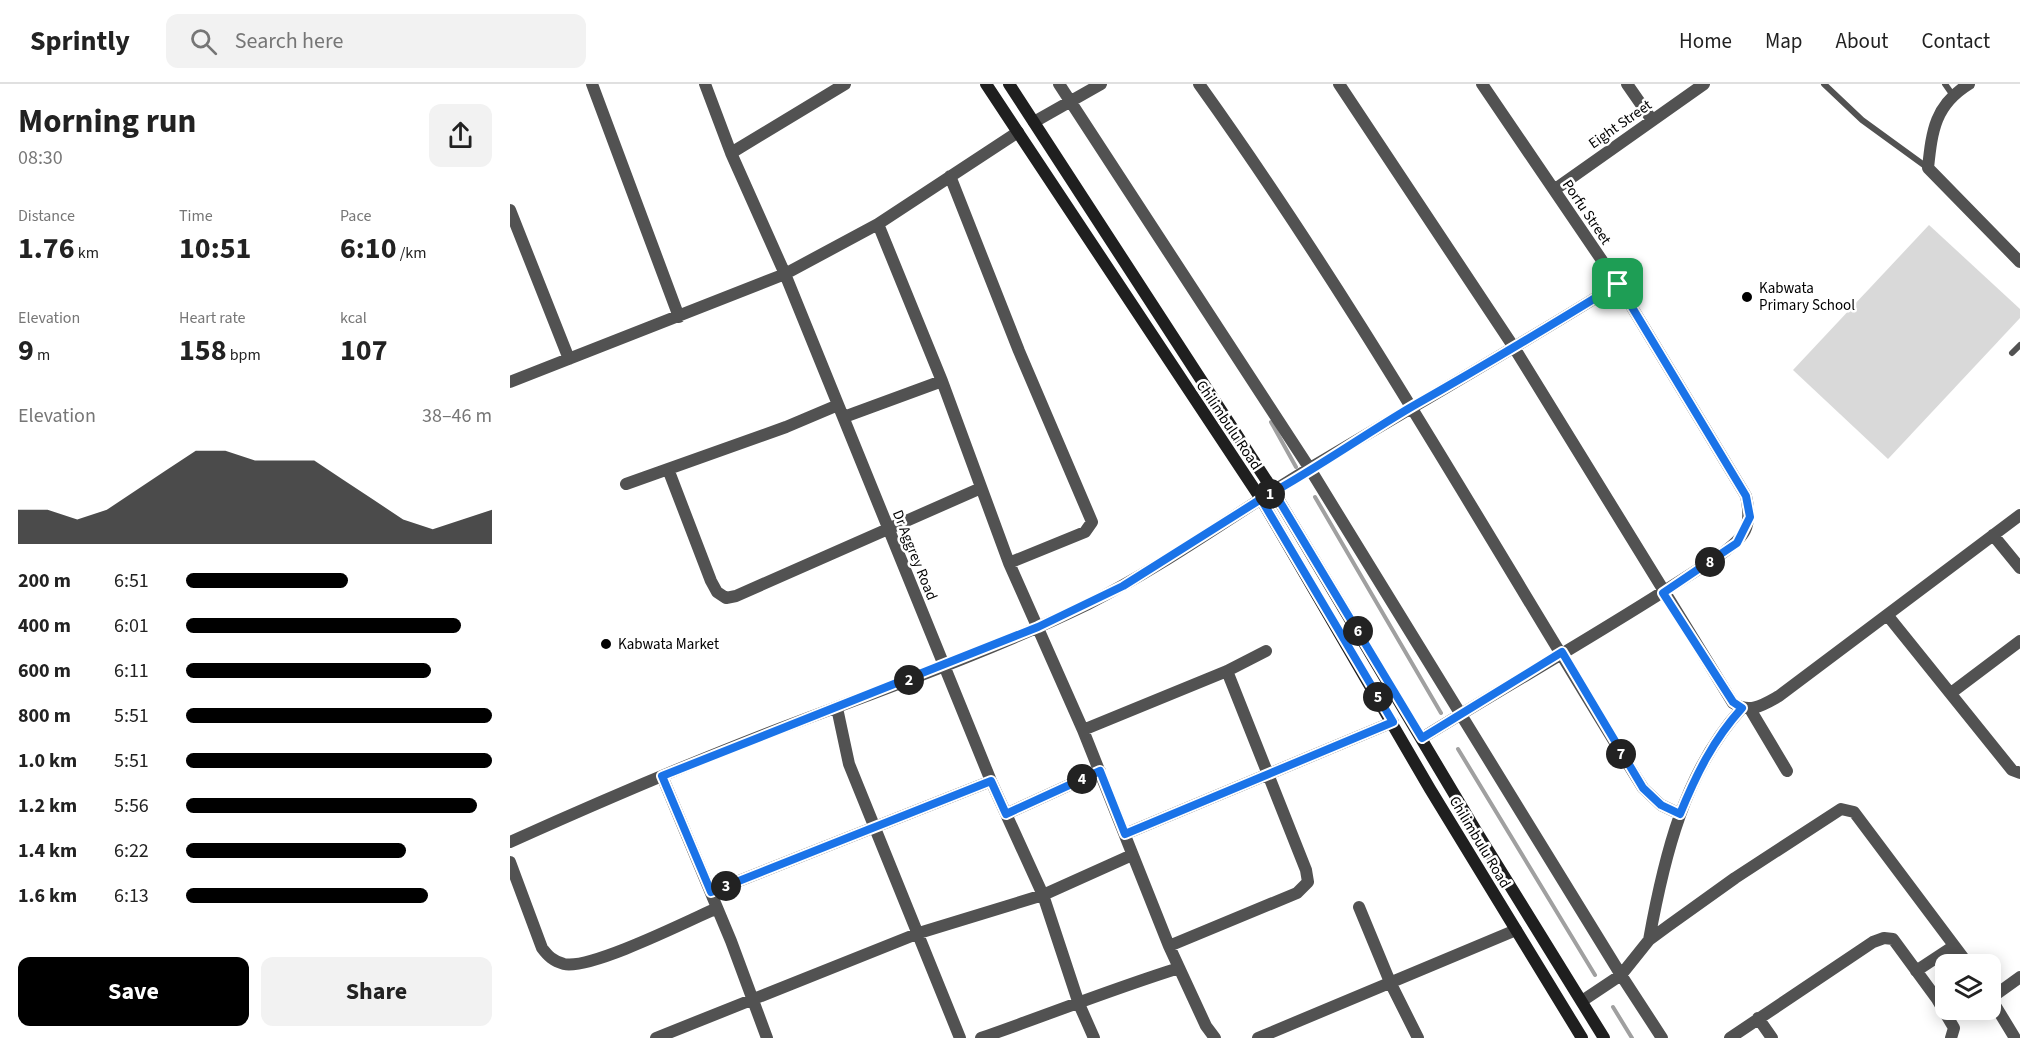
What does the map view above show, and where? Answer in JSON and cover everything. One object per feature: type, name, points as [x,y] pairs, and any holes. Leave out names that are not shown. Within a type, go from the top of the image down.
[{"type":"main road","name":"Chilimbulu Road","points":[[986,84],[1261,499],[1582,1038]]},
{"type":"main road","name":"Chilimbulu Road","points":[[1009,84],[1274,492],[1604,1038]]},
{"type":"street","points":[[592,84],[679,317]]},
{"type":"street","name":"Dr Aggrey Road","points":[[705,84],[731,153],[785,274],[844,417],[991,781],[1043,895],[1079,1004],[1094,1038]]},
{"type":"street","points":[[731,153],[845,84]]},
{"type":"street","points":[[1059,84],[1310,469],[1662,1038]]},
{"type":"street","points":[[1034,122],[1101,84]]},
{"type":"street","points":[[1199,84],[1294,223],[1413,406],[1643,788],[1661,805],[1680,814]]},
{"type":"street","points":[[1339,84],[1515,349],[1663,593],[1733,702],[1746,709],[1787,771]]},
{"type":"street","name":"Porfu Street","points":[[1482,84],[1618,284],[1746,496],[1750,517],[1737,543],[1663,593]]},
{"type":"street","points":[[1627,84],[1652,120]]},
{"type":"street","name":"Eight Street","points":[[1554,190],[1704,84]]},
{"type":"street","points":[[1969,84],[1948,89],[1931,135],[1928,168],[2020,262]]},
{"type":"street","points":[[510,382],[785,274],[878,224],[1018,132]]},
{"type":"street","points":[[950,176],[1019,351],[1092,522],[1085,532],[1009,563]]},
{"type":"street","points":[[510,210],[569,359]]},
{"type":"street","points":[[878,224],[942,381],[1009,563],[1083,730],[1169,946],[1206,1026],[1215,1038]]},
{"type":"street","points":[[510,842],[662,776],[1038,627],[1123,586],[1413,406],[1515,349],[1618,284]]},
{"type":"street","points":[[844,417],[942,381]]},
{"type":"street","points":[[626,484],[786,427],[838,405]]},
{"type":"street","points":[[668,469],[711,581],[717,592],[726,598],[736,596],[981,488]]},
{"type":"street","points":[[1649,940],[1659,887],[1680,814],[1695,776],[1715,741],[1746,709],[1779,696],[2020,515]]},
{"type":"street","points":[[1994,535],[2020,568]]},
{"type":"street","points":[[1422,738],[1562,652],[1614,625],[1663,593]]},
{"type":"street","points":[[1888,616],[2012,770],[2020,773]]},
{"type":"street","points":[[1952,693],[2020,641]]},
{"type":"street","points":[[1083,730],[1227,671],[1266,651]]},
{"type":"street","points":[[1169,946],[1298,893],[1308,882],[1306,870],[1270,773],[1227,671]]},
{"type":"street","points":[[837,708],[849,764],[960,1038]]},
{"type":"street","points":[[1125,834],[1393,722]]},
{"type":"street","points":[[1006,814],[1100,771]]},
{"type":"street","points":[[662,776],[711,892],[767,1038]]},
{"type":"street","points":[[711,892],[991,781]]},
{"type":"street","points":[[1582,1001],[1621,975],[1649,940],[1744,872],[1841,809],[1849,809],[1960,954]]},
{"type":"street","points":[[656,1038],[919,933],[1043,895],[1132,855]]},
{"type":"street","points":[[510,862],[542,948],[550,958],[566,964],[592,959],[717,908]]},
{"type":"street","points":[[1359,907],[1390,982],[1418,1038]]},
{"type":"street","points":[[1258,1038],[1516,930]]},
{"type":"street","points":[[1730,1038],[1873,942],[1884,938],[1893,939],[1916,971],[1954,1028],[1951,1038]]},
{"type":"street","points":[[1916,971],[1954,946]]},
{"type":"street","points":[[981,1038],[1079,1004],[1112,988],[1179,968]]},
{"type":"street","points":[[2001,991],[2020,977]]},
{"type":"street","points":[[2001,1015],[2015,1038]]},
{"type":"street","points":[[1758,1018],[1772,1038]]},
{"type":"lane","points":[[1824,84],[1862,120],[1928,168]]},
{"type":"lane","points":[[2012,352],[2020,345]]},
{"type":"shaded area","points":[[1929,225],[2020,309],[2020,318],[1888,459],[1793,370]]},
{"type":"waterway","points":[[1271,422],[1296,467]]},
{"type":"waterway","points":[[1315,497],[1441,713]]},
{"type":"waterway","points":[[1458,749],[1595,975]]},
{"type":"waterway","points":[[1613,1007],[1632,1038]]},
{"type":"place","name":"Kabwata Primary School","points":[[1747,297]]},
{"type":"place","name":"Kabwata Market","points":[[606,644]]},
{"type":"route","points":[[1618,284],[1515,349],[1413,406],[1261,499],[1123,586],[1038,627],[891,688],[781,728],[662,776],[711,892],[991,781],[1006,814],[1100,771],[1125,834],[1195,807],[1393,722],[1261,499],[1274,492],[1422,738],[1562,652],[1643,788],[1661,805],[1680,814],[1695,776],[1715,741],[1742,708],[1733,702],[1663,593],[1737,543],[1746,530],[1750,517],[1746,496],[1618,284]]}]
